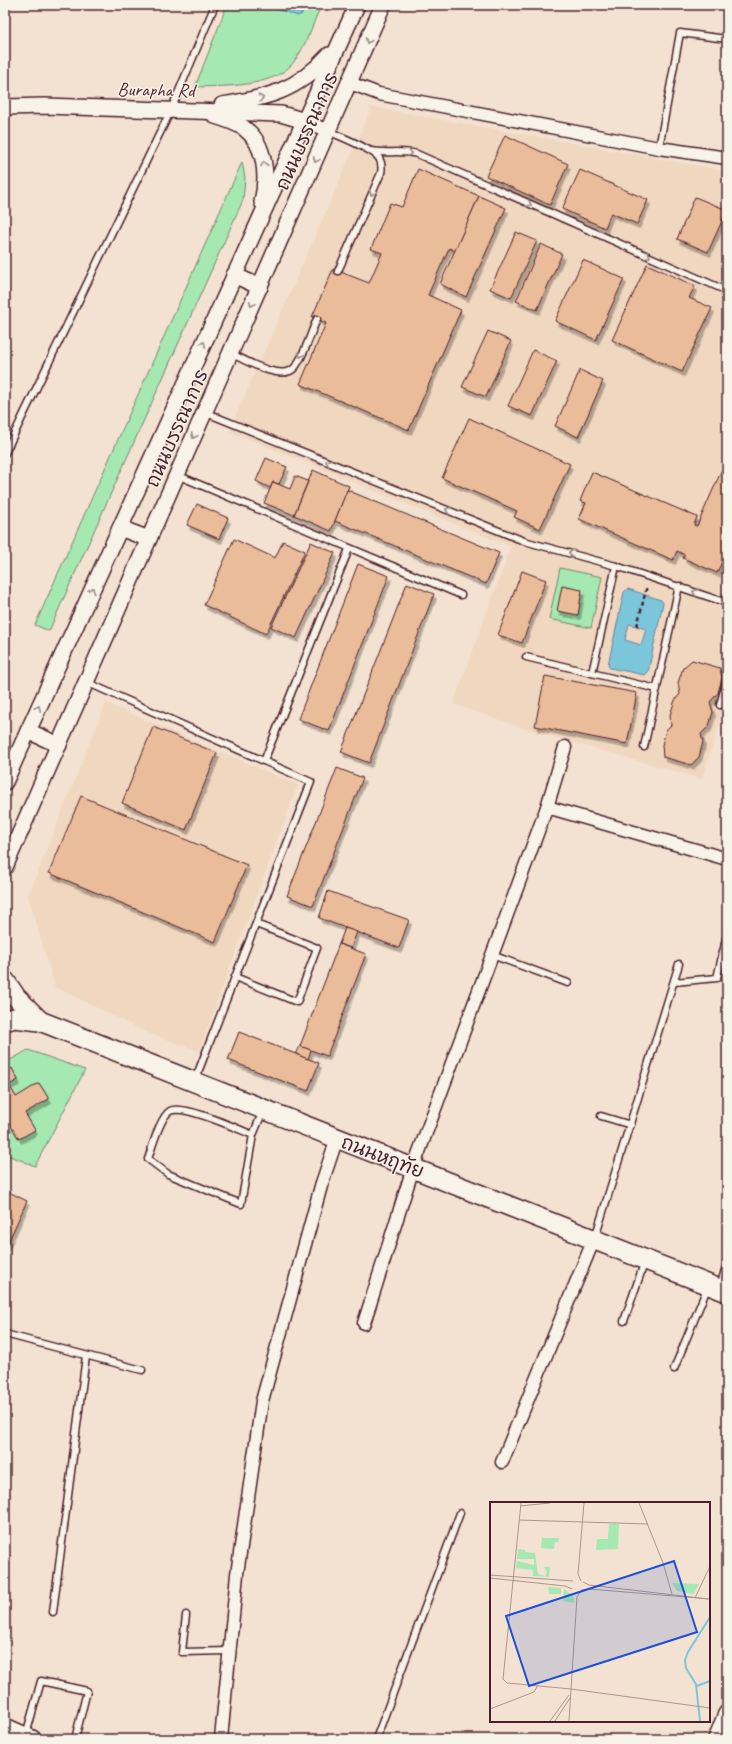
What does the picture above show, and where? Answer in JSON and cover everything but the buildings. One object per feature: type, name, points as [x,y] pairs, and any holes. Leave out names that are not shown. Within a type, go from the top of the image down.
[{"type":"main road","name":"ถนนหฤทัย","points":[[5,981],[16,998],[40,1021]]},
{"type":"main road","name":"ถนนหฤทัย","points":[[5,1020],[14,1018],[40,1021],[718,1288]]},
{"type":"main road","points":[[717,1739],[727,1714]]},
{"type":"main road","points":[[5,1727],[29,1738]]},
{"type":"street","name":"ถนนบรรณาการ","points":[[5,782],[357,5]]},
{"type":"street","name":"ถนนบรรณาการ","points":[[5,867],[383,5]]},
{"type":"street","points":[[195,110],[262,98],[284,90],[316,70],[338,45]]},
{"type":"street","points":[[350,83],[379,94],[659,148],[727,158]]},
{"type":"street","name":"Burapha Rd","points":[[5,107],[45,106],[282,114],[305,121]]},
{"type":"street","points":[[195,110],[230,120],[244,128],[255,139],[262,155],[265,170],[265,190],[255,230]]},
{"type":"street","points":[[305,121],[328,131]]},
{"type":"street","points":[[234,275],[260,287]]},
{"type":"street","points":[[120,528],[149,540]]},
{"type":"street","points":[[28,731],[59,745]]},
{"type":"street","points":[[364,1323],[413,1168],[547,807],[565,747]]},
{"type":"street","points":[[547,807],[727,859]]},
{"type":"street","points":[[221,1739],[237,1574],[262,1401],[321,1186],[337,1138]]},
{"type":"street","points":[[502,1462],[594,1240]]},
{"type":"lane","points":[[5,453],[171,110],[214,5]]},
{"type":"lane","points":[[659,148],[680,33],[727,39]]},
{"type":"lane","points":[[328,131],[371,151],[381,153],[407,152],[417,154],[727,291]]},
{"type":"lane","points":[[338,271],[381,173],[381,163],[379,158],[371,151]]},
{"type":"lane","points":[[230,353],[274,372],[286,373],[296,367],[317,319]]},
{"type":"lane","points":[[204,412],[524,540],[616,566],[724,602],[727,595]]},
{"type":"lane","points":[[177,475],[461,595]]},
{"type":"lane","points":[[264,761],[350,549]]},
{"type":"lane","points":[[592,673],[616,566]]},
{"type":"lane","points":[[644,747],[679,586]]},
{"type":"lane","points":[[526,657],[657,689]]},
{"type":"lane","points":[[720,705],[727,679]]},
{"type":"lane","points":[[86,682],[311,782],[194,1082]]},
{"type":"lane","points":[[235,977],[297,1002],[317,948],[256,924]]},
{"type":"lane","points":[[674,982],[717,978],[727,935]]},
{"type":"lane","points":[[492,955],[568,983]]},
{"type":"lane","points":[[594,1240],[631,1125],[679,964]]},
{"type":"lane","points":[[253,1135],[207,1116],[179,1109],[170,1112],[165,1118],[148,1159],[168,1174],[240,1204],[253,1135],[264,1109]]},
{"type":"lane","points":[[601,1116],[631,1125]]},
{"type":"lane","points":[[624,1321],[645,1260]]},
{"type":"lane","points":[[674,1369],[718,1288],[727,1262]]},
{"type":"lane","points":[[5,1334],[142,1370]]},
{"type":"lane","points":[[54,1612],[86,1356]]},
{"type":"lane","points":[[376,1739],[460,1512]]},
{"type":"lane","points":[[186,1614],[182,1652],[230,1651]]},
{"type":"lane","points":[[29,1738],[41,1681],[87,1691],[75,1739]]},
{"type":"path","points":[[637,626],[645,595]]},
{"type":"shaded area","points":[[372,107],[727,171],[727,713],[723,712],[702,779],[519,727],[453,704],[511,547],[229,431]]},
{"type":"shaded area","points":[[106,703],[298,785],[199,1051],[146,1032],[55,987],[28,896]]},
{"type":"green space","points":[[227,5],[321,5],[302,49],[293,63],[284,71],[273,77],[247,84],[195,87]]},
{"type":"green space","points":[[242,162],[245,178],[243,200],[49,631],[35,625]]},
{"type":"green space","points":[[560,568],[602,577],[591,628],[549,619]]},
{"type":"green space","points":[[28,1050],[85,1070],[35,1166],[5,1154],[5,1063]]},
{"type":"water","points":[[263,5],[305,5],[302,14],[298,16]]},
{"type":"water","points":[[628,589],[661,600],[663,603],[648,672],[645,675],[610,668],[608,665],[624,592]],"holes":[[[629,624],[646,629],[641,645],[625,640]]]}]
